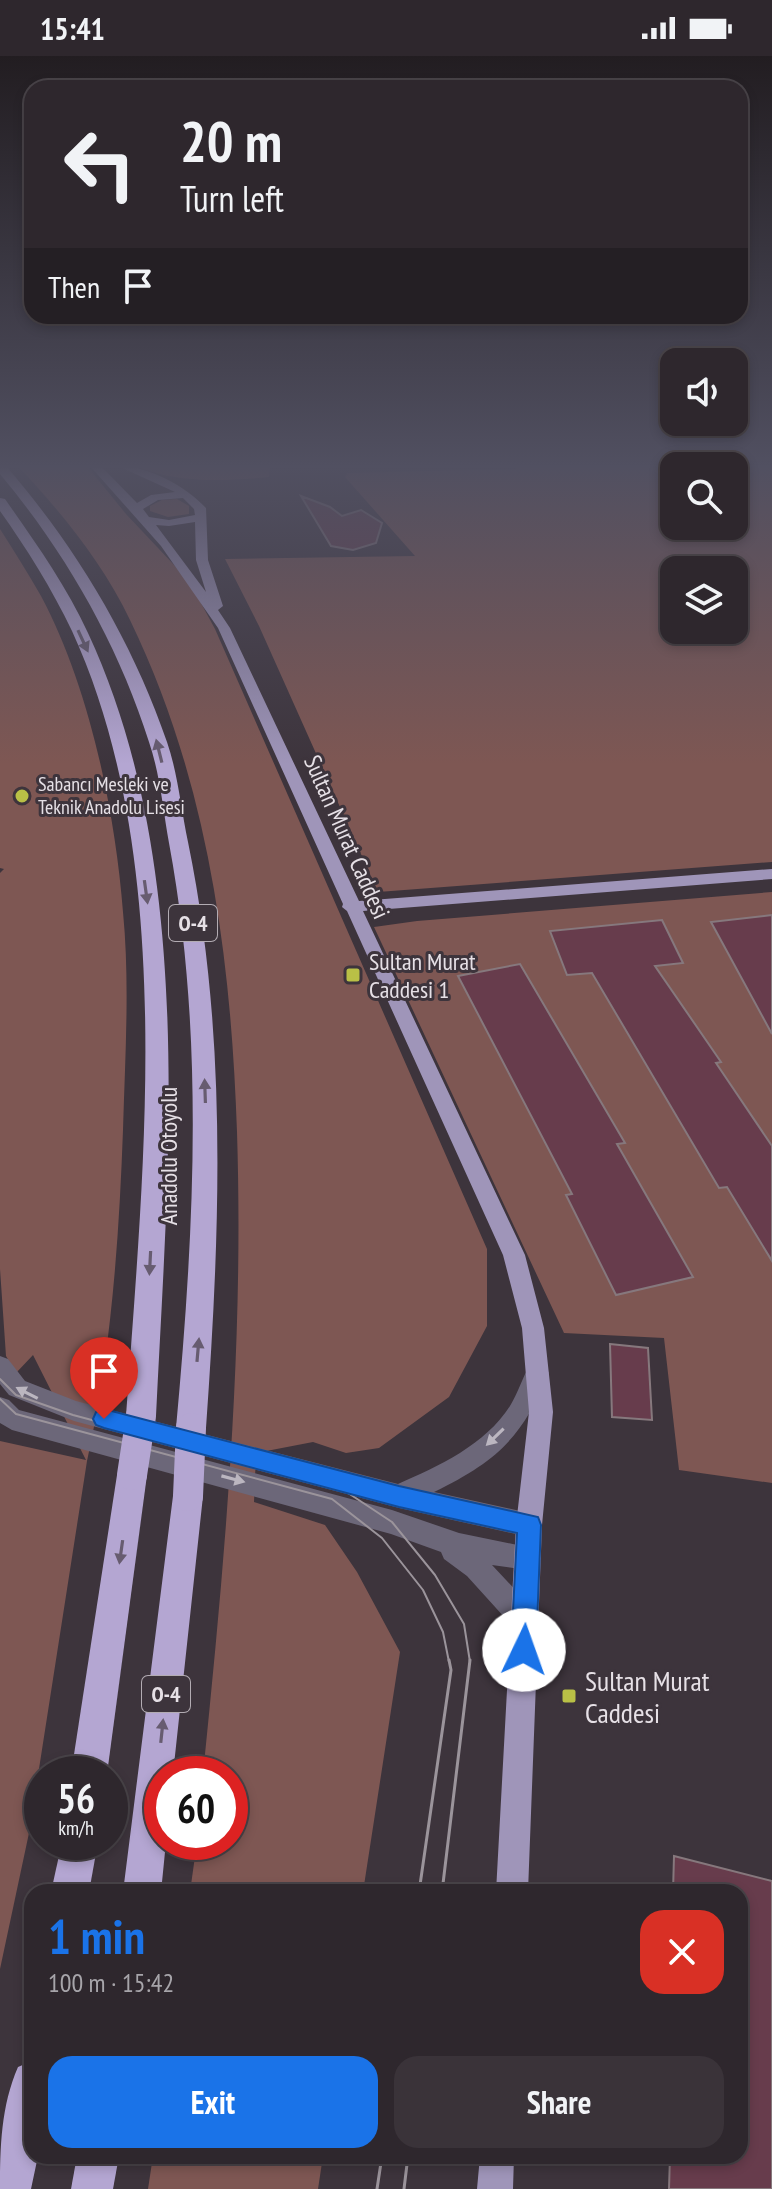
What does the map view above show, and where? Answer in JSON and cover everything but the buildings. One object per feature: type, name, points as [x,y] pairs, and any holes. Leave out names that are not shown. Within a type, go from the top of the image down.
[{"type":"highway","name":"Anadolu Otoyolu","points":[[44,566],[88,651],[125,769],[150,916],[157,1095],[141,1416],[92,1756]]},
{"type":"highway","name":"Anadolu Otoyolu","points":[[76,566],[132,673],[159,746],[187,875],[203,1047],[207,1160],[203,1290],[188,1496],[143,1884]]},
{"type":"highway","points":[[72,1884],[76,1860]]},
{"type":"highway","points":[[10,2189],[24,2120]]},
{"type":"highway","points":[[92,2189],[97,2164]]},
{"type":"main road","name":"Sultan Murat Caddesi","points":[[183,566],[224,628],[350,907],[514,1255],[533,1328],[541,1412],[529,1525],[512,1884]]},
{"type":"main road","points":[[204,566],[224,628]]},
{"type":"main road","points":[[350,907],[772,874]]},
{"type":"main road","points":[[495,2189],[497,2164]]},
{"type":"street","points":[[0,1366],[17,1388],[44,1401],[399,1496],[529,1525]]},
{"type":"street","points":[[399,1496],[447,1474],[484,1448],[517,1416],[537,1373]]},
{"type":"street","points":[[0,1407],[12,1419],[392,1522],[443,1543],[485,1553],[528,1558]]},
{"type":"street","points":[[443,1543],[476,1567],[525,1620]]},
{"type":"shaded area","points":[[0,566],[22,566],[58,631],[73,669],[97,750],[114,832],[123,912],[127,994],[119,1213],[108,1338],[41,1756],[24,1756],[24,1856],[0,1969],[0,1441],[86,1460],[33,1355],[16,1373],[6,1356],[0,1269],[0,873],[4,869],[0,868]]},
{"type":"shaded area","points":[[99,566],[175,566],[195,592],[215,629],[487,1249],[487,1326],[449,1397],[379,1448],[346,1453],[313,1442],[256,1453],[254,1502],[325,1525],[357,1572],[400,1652],[364,1884],[191,1884],[194,1860],[248,1860],[248,1756],[205,1756],[219,1613],[235,1374],[238,1213],[234,1066],[221,935],[197,806],[157,681],[119,599]]},
{"type":"shaded area","points":[[228,566],[660,566],[660,644],[748,644],[748,566],[772,566],[772,862],[378,892],[259,626]]},
{"type":"shaded area","points":[[772,892],[772,1483],[679,1470],[664,1338],[564,1333],[374,927]]},
{"type":"shaded area","points":[[152,2164],[322,2164],[318,2189],[148,2189]]},
{"type":"tram line","points":[[0,1379],[16,1395],[73,1415],[336,1485],[392,1522],[435,1575],[464,1624],[470,1661]]},
{"type":"tram line","points":[[0,1399],[16,1414],[332,1499],[382,1538],[423,1590],[443,1632],[449,1662]]},
{"type":"tram line","points":[[420,1884],[451,1670],[449,1660]]},
{"type":"tram line","points":[[443,1884],[470,1661]]},
{"type":"tram line","points":[[377,2189],[381,2164]]},
{"type":"tram line","points":[[404,2189],[407,2164]]},
{"type":"place","name":"Sabancı Mesleki ve Teknik Anadolu Lisesi","points":[[22,796]]},
{"type":"place","name":"Sultan Murat Caddesi 1","points":[[353,975]]},
{"type":"place","name":"Sultan Murat Caddesi","points":[[569,1696]]},
{"type":"route","points":[[104,1419],[399,1496],[529,1525],[524,1650]]}]
